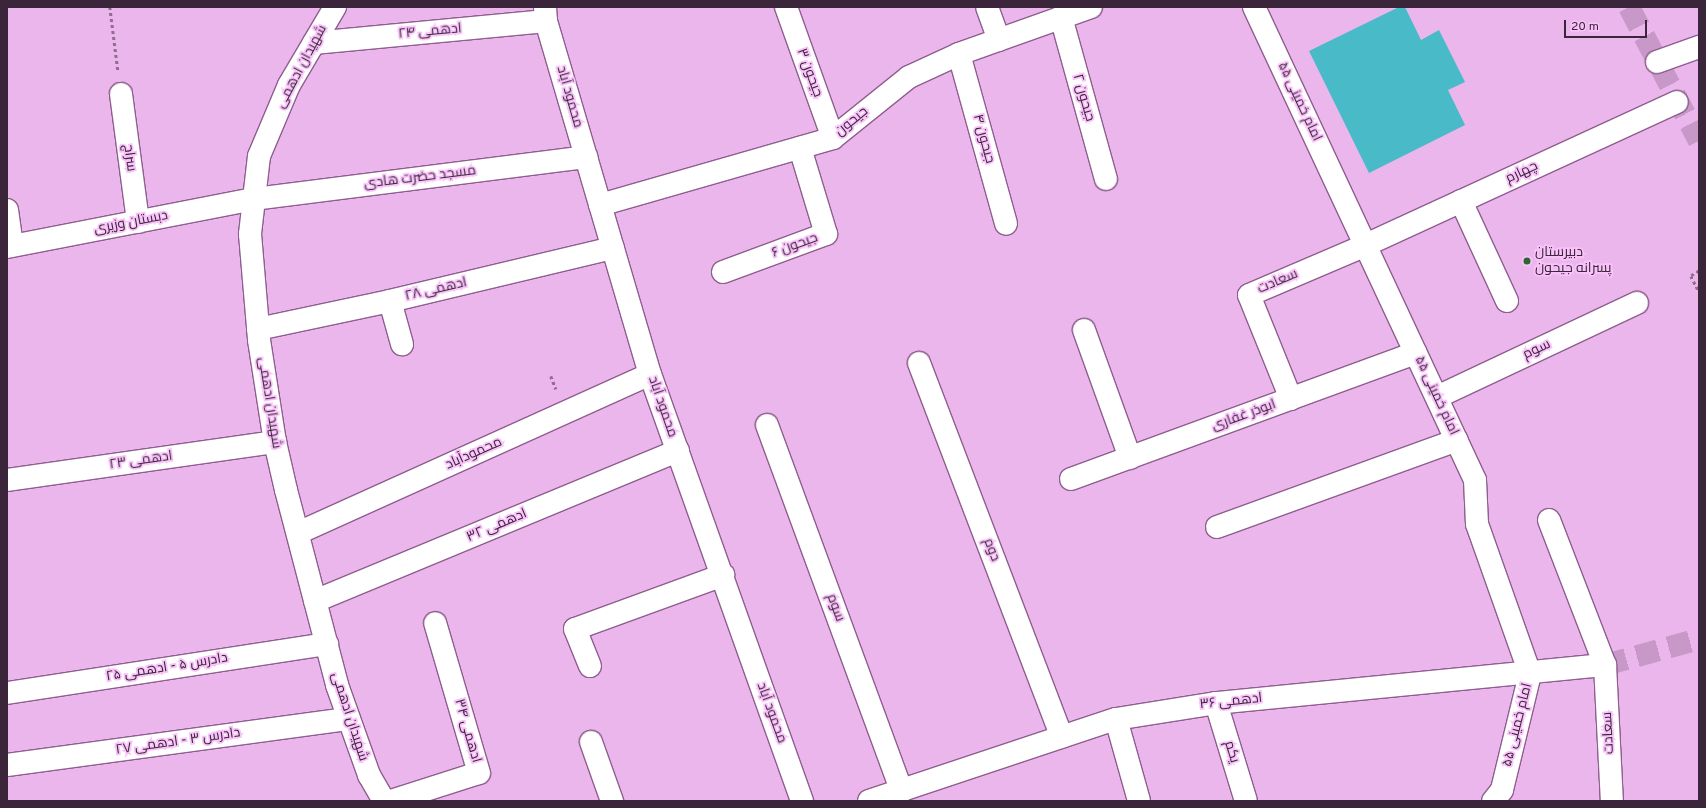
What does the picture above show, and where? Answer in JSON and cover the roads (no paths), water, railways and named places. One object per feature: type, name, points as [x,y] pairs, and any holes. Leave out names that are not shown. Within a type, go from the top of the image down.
[{"type":"street","name":"شهیدان ادهمی","points":[[335,7],[289,85],[259,156],[250,234],[258,329],[275,442],[315,601],[348,719],[369,775],[384,801]]},
{"type":"street","name":"جیحون ۳","points":[[786,7],[833,138]]},
{"type":"street","points":[[987,7],[999,40]]},
{"type":"street","name":"جیحون","points":[[600,205],[833,138],[908,77],[960,54],[1090,7]]},
{"type":"street","name":"امام خمینی ۵۵","points":[[1254,7],[1475,480],[1477,524],[1530,674],[1502,790],[1493,801]]},
{"type":"street","name":"ادهمی ۲۴","points":[[314,43],[545,14]]},
{"type":"street","name":"محمود آباد","points":[[545,14],[650,374],[802,801]]},
{"type":"street","name":"جیحون ۲","points":[[1061,17],[1106,178]]},
{"type":"street","points":[[1657,62],[1699,47]]},
{"type":"street","name":"جیحون ۴","points":[[960,54],[1006,224]]},
{"type":"street","name":"سراج","points":[[121,94],[138,222]]},
{"type":"street","name":"چهارم","points":[[1366,245],[1678,102]]},
{"type":"street","name":"جیحون ۶","points":[[723,272],[826,234],[800,148]]},
{"type":"street","name":"مسجد حضرت هادی","points":[[254,199],[586,157]]},
{"type":"street","name":"دبستان وزیری","points":[[9,247],[254,199]]},
{"type":"street","points":[[1461,201],[1508,301]]},
{"type":"street","points":[[7,210],[9,247]]},
{"type":"street","name":"سعادت","points":[[1291,399],[1249,295],[1366,245]]},
{"type":"street","name":"ادهمی ۲۸","points":[[258,329],[390,301],[613,248]]},
{"type":"street","points":[[390,301],[402,344]]},
{"type":"street","name":"سوم","points":[[1437,397],[1637,303]]},
{"type":"street","points":[[1084,330],[1130,458]]},
{"type":"street","name":"ابوذر غفاری","points":[[1071,479],[1416,353]]},
{"type":"street","name":"دوم","points":[[919,362],[1062,737]]},
{"type":"street","name":"محمودآباد","points":[[298,533],[650,374]]},
{"type":"street","name":"سوم","points":[[768,425],[902,791]]},
{"type":"street","points":[[1217,527],[1457,440]]},
{"type":"street","name":"ادهمی ۲۳","points":[[7,480],[275,442]]},
{"type":"street","name":"ادهمی ۳۲","points":[[315,601],[678,451]]},
{"type":"street","name":"سعادت","points":[[1549,520],[1606,665],[1612,801]]},
{"type":"street","points":[[590,666],[575,629],[723,576]]},
{"type":"street","name":"ادهمی ۳۴","points":[[391,801],[479,773],[435,623]]},
{"type":"street","name":"دادرس ۵ - ادهمی ۲۵","points":[[7,693],[327,644]]},
{"type":"street","name":"ادهمی ۳۶","points":[[869,801],[1116,719],[1216,703],[1530,674],[1606,665]]},
{"type":"street","name":"یکم","points":[[1216,703],[1246,801]]},
{"type":"street","name":"دادرس ۳ - ادهمی ۲۷","points":[[7,765],[348,719]]},
{"type":"street","points":[[1116,719],[1139,801]]},
{"type":"street","points":[[591,742],[612,801]]},
{"type":"tunnel","points":[[1629,7],[1699,141]]},
{"type":"tunnel","points":[[1605,665],[1699,639]]},
{"type":"place","name":"دبیرستان پسرانه جیحون","points":[[1527,261]]}]
